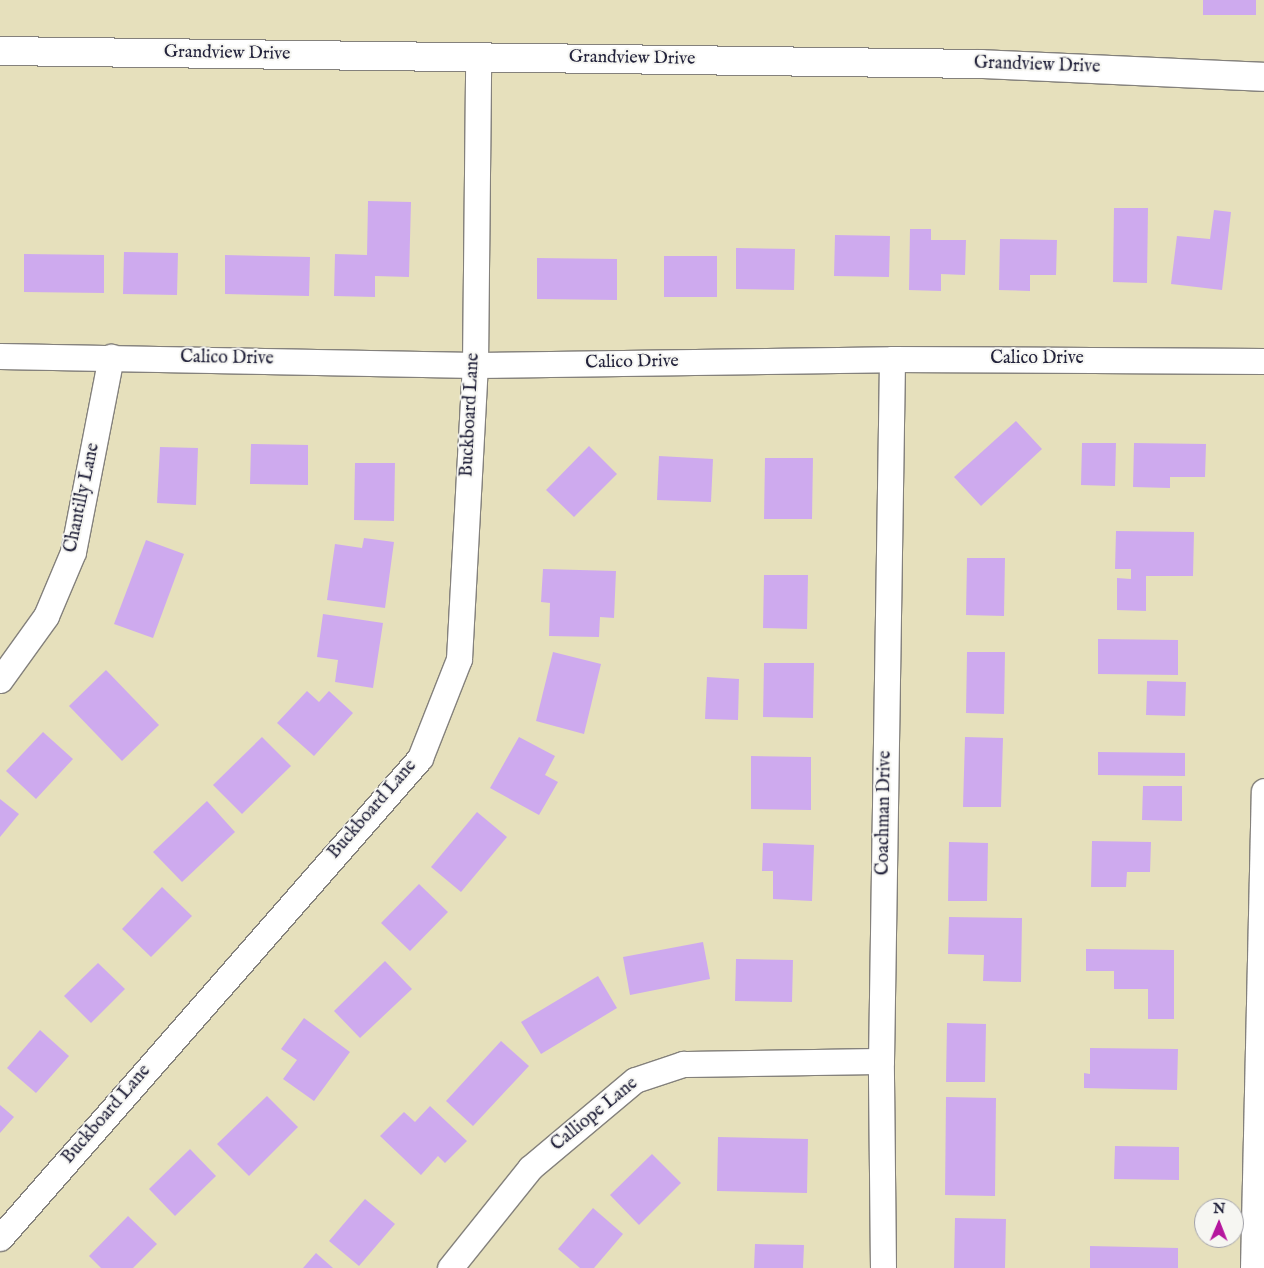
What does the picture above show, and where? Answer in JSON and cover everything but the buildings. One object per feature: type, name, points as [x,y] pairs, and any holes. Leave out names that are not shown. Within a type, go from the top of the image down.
[{"type":"street","name":"Grandview Drive","points":[[0,52],[981,64],[1264,77]]},
{"type":"street","name":"Buckboard Lane","points":[[0,1238],[420,758],[459,659],[475,366],[478,58]]},
{"type":"street","name":"Calico Drive","points":[[0,356],[475,366],[892,359],[1264,360]]},
{"type":"street","name":"Chantilly Lane","points":[[0,680],[46,616],[73,552],[111,357]]},
{"type":"street","name":"Coachman Drive","points":[[883,1268],[881,1061],[892,359]]},
{"type":"street","points":[[1253,1268],[1264,791]]},
{"type":"street","name":"Calliope Lane","points":[[450,1268],[530,1168],[635,1080],[683,1064],[881,1061]]}]
